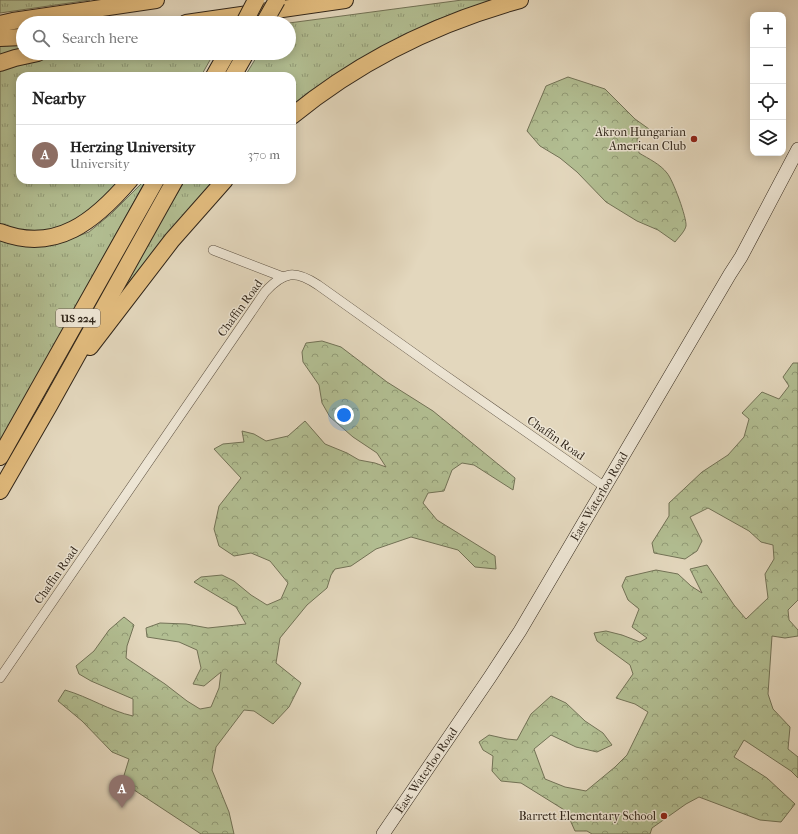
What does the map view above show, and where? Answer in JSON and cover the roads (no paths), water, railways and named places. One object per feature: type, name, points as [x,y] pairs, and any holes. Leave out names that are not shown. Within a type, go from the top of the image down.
[{"type":"highway","points":[[47,16],[156,0]]},
{"type":"highway","points":[[248,16],[256,0]]},
{"type":"highway","points":[[268,16],[277,0]]},
{"type":"highway","points":[[234,16],[345,0]]},
{"type":"highway","points":[[296,113],[341,80],[400,46],[452,23],[486,10],[520,0]]},
{"type":"highway","points":[[0,24],[16,21]]},
{"type":"highway","points":[[0,38],[16,37]]},
{"type":"highway","points":[[0,63],[16,58]]},
{"type":"highway","points":[[214,72],[222,60]]},
{"type":"highway","points":[[216,72],[223,60]]},
{"type":"highway","points":[[236,72],[243,60]]},
{"type":"highway","points":[[0,232],[21,239],[60,236],[72,231],[96,216],[126,184]]},
{"type":"highway","name":"US 224","points":[[0,456],[154,184]]},
{"type":"highway","name":"US 224","points":[[0,491],[173,184]]},
{"type":"highway","points":[[49,406],[84,356],[158,258],[221,184]]},
{"type":"main road","name":"East Waterloo Road","points":[[383,834],[488,681],[517,636],[716,301],[797,153]]},
{"type":"street","points":[[213,250],[283,277]]},
{"type":"street","name":"Chaffin Road","points":[[0,678],[265,292],[272,284],[283,277],[298,275],[309,279],[605,487]]},
{"type":"place","name":"Akron Hungarian American Club","points":[[694,139]]},
{"type":"place","name":"Herzing University","points":[[122,808]]},
{"type":"place","name":"Barrett Elementary School","points":[[664,816]]}]
